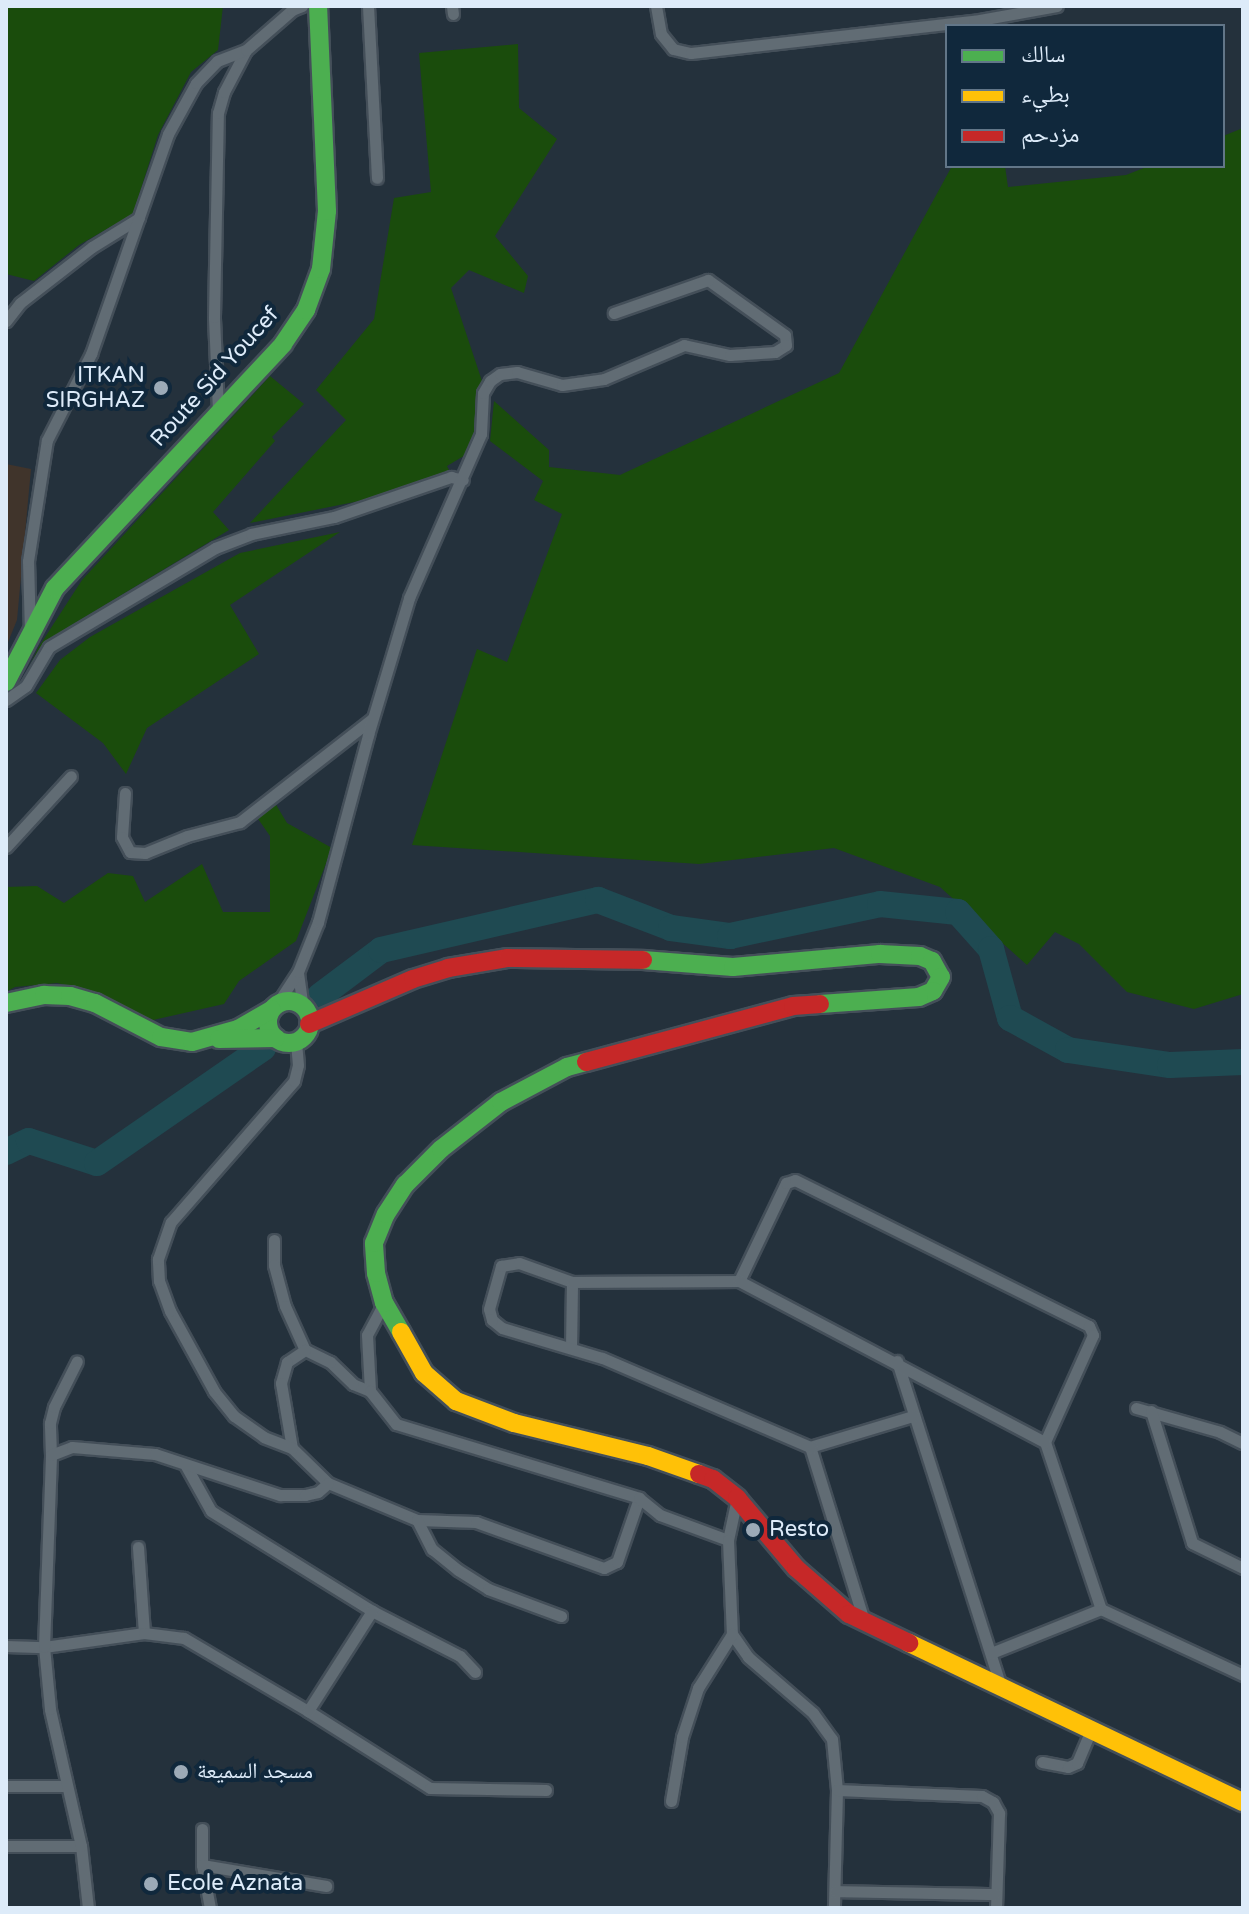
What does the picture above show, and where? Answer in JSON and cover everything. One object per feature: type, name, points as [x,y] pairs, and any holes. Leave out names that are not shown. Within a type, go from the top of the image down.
[{"type":"main road","name":"Route Sid Youcef","points":[[6,682],[55,588],[218,410],[283,344],[306,310],[321,269],[327,211],[318,6]]},
{"type":"main road","points":[[306,1015],[448,968],[508,958],[625,958],[733,967],[880,954],[920,956],[932,961],[941,977],[933,991],[919,997],[793,1006],[634,1046],[567,1067],[501,1102],[441,1149],[405,1185],[386,1214],[374,1243],[376,1273],[384,1303],[424,1373],[456,1401],[514,1423],[648,1456],[713,1479],[737,1498],[796,1568],[849,1614],[1090,1732],[1181,1770],[1243,1802]]},
{"type":"main road","points":[[6,1003],[44,995],[70,996],[95,1003],[174,1041],[276,1038],[296,1041],[305,1034],[306,1015],[295,1002],[275,1006],[238,1029],[213,1038]]},
{"type":"main road","points":[[275,1006],[269,1027],[276,1038]]},
{"type":"street","points":[[30,632],[28,561],[47,440],[91,354],[168,134],[196,83],[217,61],[246,50],[292,10],[302,6]]},
{"type":"street","points":[[368,6],[377,178]]},
{"type":"street","points":[[656,6],[661,34],[673,49],[691,53],[945,24]]},
{"type":"street","points":[[947,24],[1057,6]]},
{"type":"street","points":[[218,410],[214,317],[218,113],[224,92],[246,50]]},
{"type":"street","points":[[6,321],[20,303],[92,247],[139,218]]},
{"type":"street","points":[[275,1006],[298,972],[318,922],[409,598],[481,434],[483,393],[500,374],[517,372],[562,385],[604,379],[684,345],[730,355],[775,352],[786,345],[785,335],[708,280],[614,313]]},
{"type":"street","points":[[6,700],[26,686],[49,647],[215,548],[251,534],[334,517],[451,477],[463,480]]},
{"type":"street","points":[[125,793],[122,837],[130,852],[145,853],[187,836],[240,822],[373,719]]},
{"type":"street","points":[[6,847],[71,776]]},
{"type":"street","points":[[298,972],[306,1015]]},
{"type":"street","points":[[296,1041],[298,1065],[294,1081],[171,1222],[158,1259],[159,1281],[170,1311],[214,1391],[234,1416],[264,1437],[292,1448],[328,1483],[417,1520],[476,1522],[611,1567],[617,1562],[639,1498]]},
{"type":"street","points":[[739,1281],[786,1183],[795,1180],[1089,1326],[1093,1335],[1045,1442],[1101,1609],[1243,1675]]},
{"type":"street","points":[[274,1240],[274,1265],[285,1306],[305,1350],[330,1362],[353,1384],[370,1391],[396,1424],[639,1498],[660,1515],[728,1540]]},
{"type":"street","points":[[913,1416],[810,1447],[680,1389],[571,1348],[502,1328],[492,1320],[489,1309],[501,1266],[509,1262],[572,1282],[739,1281],[897,1361],[1045,1442]]},
{"type":"street","points":[[571,1348],[572,1282]]},
{"type":"street","points":[[370,1391],[367,1335],[384,1303]]},
{"type":"street","points":[[292,1448],[281,1383],[287,1362],[305,1350]]},
{"type":"street","points":[[77,1361],[54,1407],[50,1423],[44,1647],[50,1709],[81,1846],[88,1908]]},
{"type":"street","points":[[897,1361],[1001,1687]]},
{"type":"street","points":[[1136,1408],[1220,1432],[1243,1443]]},
{"type":"street","points":[[1151,1411],[1192,1543],[1243,1568]]},
{"type":"street","points":[[51,1455],[72,1447],[155,1454],[280,1495],[318,1492],[328,1483]]},
{"type":"street","points":[[810,1447],[864,1621]]},
{"type":"street","points":[[186,1466],[211,1511],[372,1611],[460,1656],[475,1672]]},
{"type":"street","points":[[737,1498],[728,1540],[732,1634],[748,1657],[824,1725],[832,1739],[837,1790],[834,1908]]},
{"type":"street","points":[[417,1520],[432,1549],[458,1570],[488,1589],[561,1616]]},
{"type":"street","points":[[138,1547],[144,1633]]},
{"type":"street","points":[[991,1653],[1101,1609]]},
{"type":"street","points":[[308,1711],[372,1611]]},
{"type":"street","points":[[6,1646],[44,1647],[144,1633],[184,1638],[430,1788],[546,1790]]},
{"type":"street","points":[[671,1801],[682,1737],[698,1688],[732,1634]]},
{"type":"street","points":[[1042,1762],[1068,1767],[1077,1763],[1090,1732]]},
{"type":"street","points":[[6,1786],[65,1786]]},
{"type":"street","points":[[837,1790],[988,1798],[999,1813],[996,1908]]},
{"type":"street","points":[[202,1829],[202,1865],[210,1908]]},
{"type":"street","points":[[6,1846],[81,1846]]},
{"type":"street","points":[[202,1865],[326,1886]]},
{"type":"street","points":[[835,1891],[995,1894]]},
{"type":"shaded area","points":[[6,464],[31,469],[17,620],[6,647]]},
{"type":"green space","points":[[6,6],[223,6],[218,50],[191,72],[158,135],[133,214],[79,245],[34,281],[6,274]]},
{"type":"green space","points":[[518,44],[519,108],[557,139],[495,236],[528,276],[524,293],[469,270],[451,288],[486,393],[480,438],[472,451],[447,466],[450,472],[394,494],[250,523],[346,420],[316,390],[374,319],[394,198],[431,192],[419,53]]},
{"type":"green space","points":[[1243,128],[1243,994],[1194,1009],[1127,992],[1079,944],[1055,932],[1027,965],[940,887],[834,848],[699,864],[412,845],[477,649],[507,662],[562,514],[534,500],[543,481],[490,441],[494,401],[549,450],[549,467],[620,475],[839,373],[951,168],[1005,168],[1008,187],[1126,175],[1144,168],[1225,168],[1225,135]]},
{"type":"green space","points":[[270,376],[304,404],[272,437],[275,441],[213,512],[229,530],[65,629],[45,650],[22,683],[38,648],[82,580]]},
{"type":"green space","points":[[340,532],[230,605],[259,654],[147,728],[126,774],[103,743],[36,693],[60,660],[90,637],[240,553]]},
{"type":"green space","points":[[275,803],[287,823],[332,848],[296,941],[239,981],[224,1004],[153,1020],[91,991],[57,983],[15,987],[6,992],[6,887],[37,886],[64,903],[108,873],[133,876],[145,902],[202,864],[223,912],[270,912],[270,836],[256,816]]},
{"type":"waterway","points":[[320,996],[381,950],[598,900],[671,928],[730,936],[880,904],[958,912],[991,949],[1010,1018],[1068,1050],[1170,1065],[1243,1062]]},
{"type":"waterway","points":[[6,1152],[29,1141],[97,1163],[263,1048]]},
{"type":"traffic: fast","points":[[6,682],[55,588],[283,344],[306,310],[321,269],[327,211],[318,6]]},
{"type":"traffic: fast","points":[[643,960],[733,967],[880,954],[920,956],[932,961],[941,977],[933,991],[919,997],[820,1004]]},
{"type":"traffic: fast","points":[[6,1003],[44,995],[70,996],[95,1003],[161,1037],[192,1042],[238,1029],[272,1009]]},
{"type":"traffic: fast","points":[[289,1001],[304,1007],[310,1022],[304,1037],[289,1043],[274,1037],[268,1022],[274,1007],[289,1001]]},
{"type":"traffic: fast","points":[[219,1039],[276,1038]]},
{"type":"traffic: fast","points":[[401,1332],[384,1303],[376,1273],[374,1243],[386,1214],[405,1185],[441,1149],[501,1102],[567,1067],[586,1062]]},
{"type":"traffic: slow","points":[[401,1332],[424,1373],[456,1401],[514,1423],[648,1456],[699,1474]]},
{"type":"traffic: slow","points":[[909,1643],[1243,1802]]},
{"type":"traffic: jam","points":[[309,1024],[413,979],[448,968],[508,958],[643,960]]},
{"type":"traffic: jam","points":[[586,1062],[793,1006],[820,1004]]},
{"type":"traffic: jam","points":[[699,1474],[713,1479],[737,1498],[796,1568],[849,1614],[909,1643]]},
{"type":"place","name":"ITKAN SIRGHAZ","points":[[161,388]]},
{"type":"place","name":"Resto","points":[[753,1530]]},
{"type":"place","name":"مسجد السميعة","points":[[181,1772]]},
{"type":"place","name":"Ecole Aznata","points":[[151,1884]]}]
